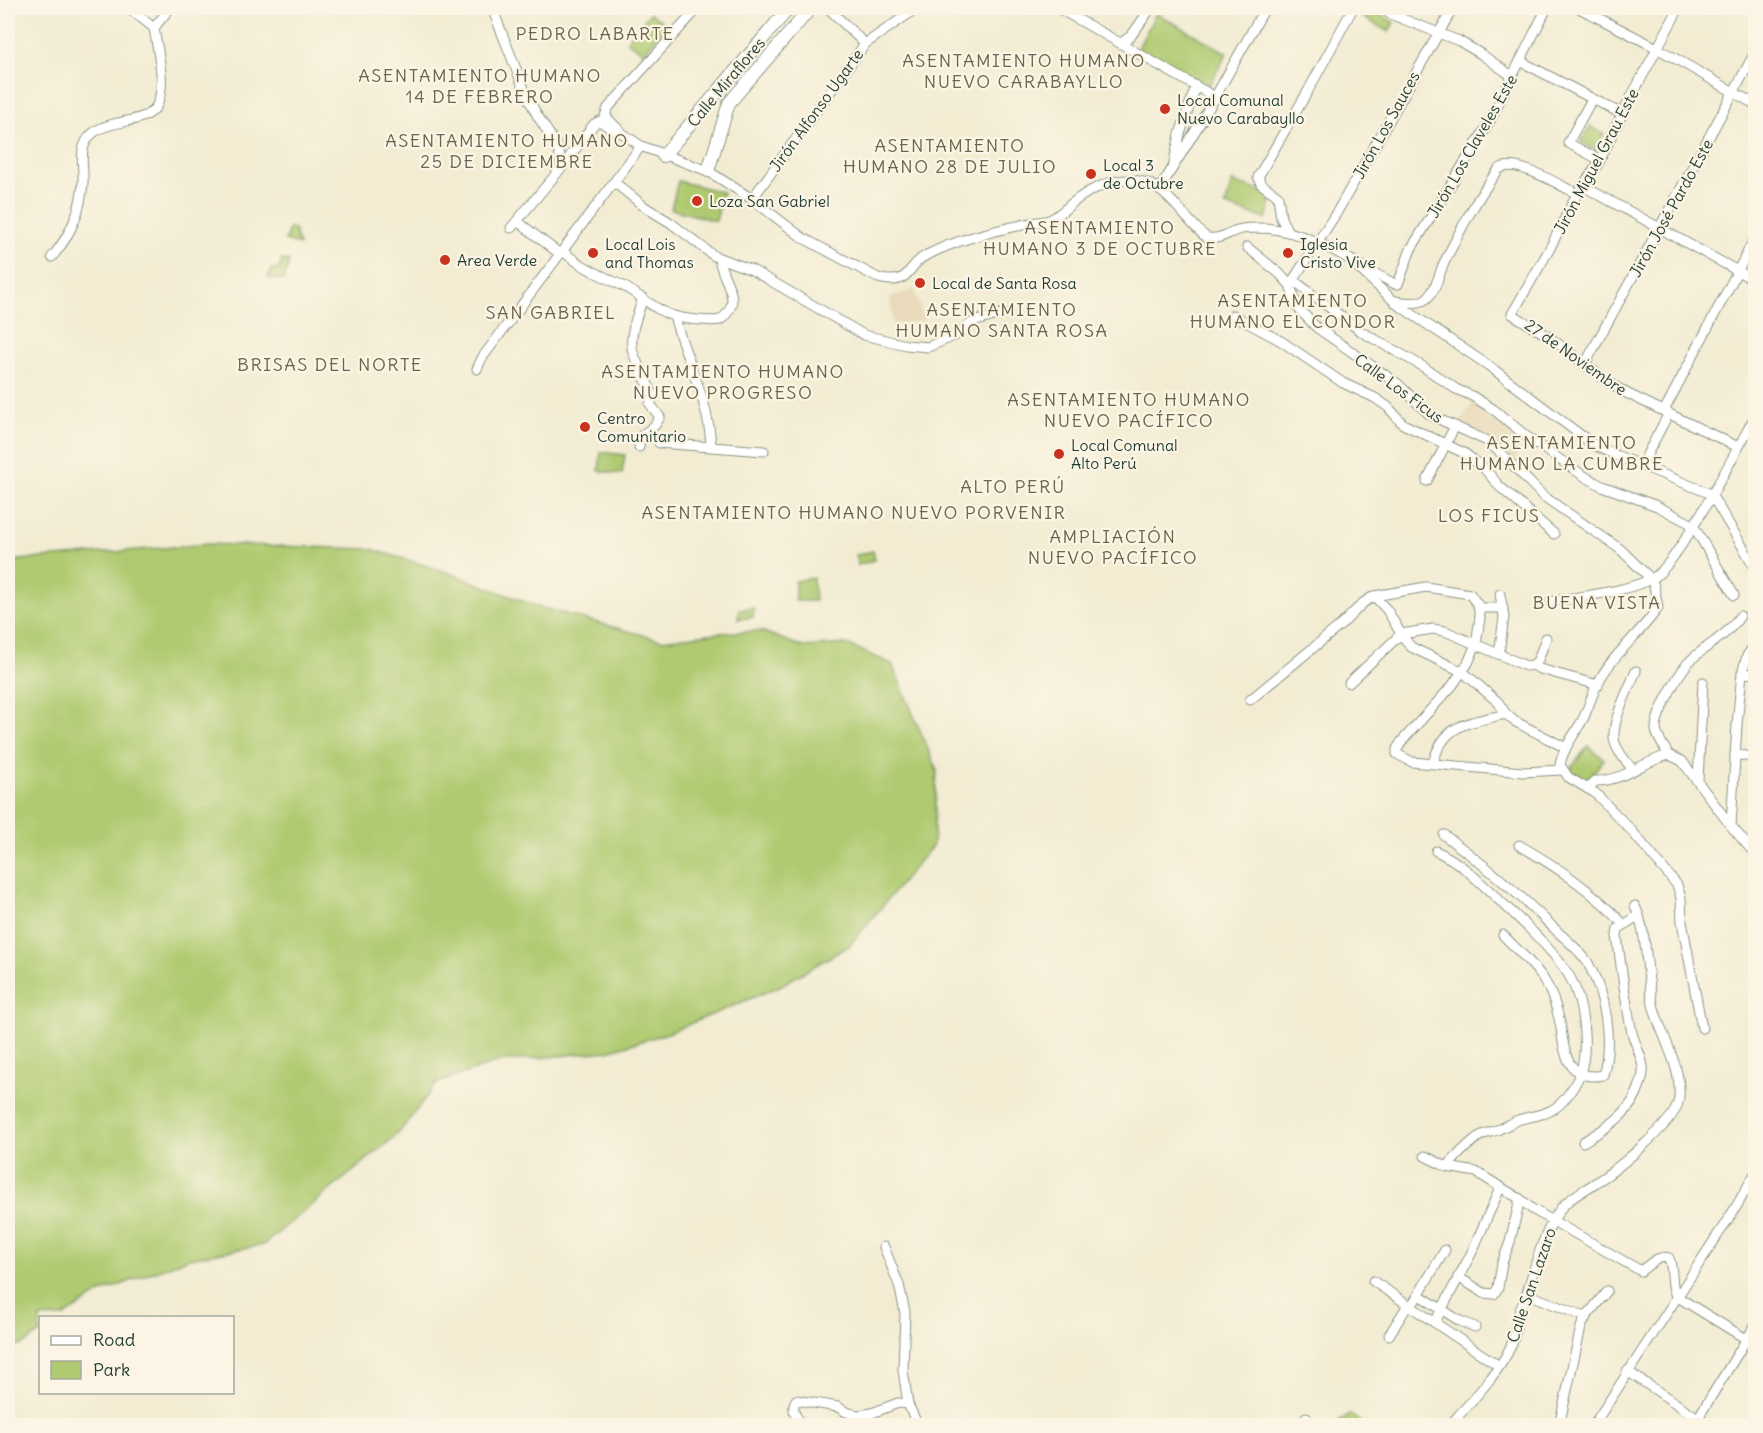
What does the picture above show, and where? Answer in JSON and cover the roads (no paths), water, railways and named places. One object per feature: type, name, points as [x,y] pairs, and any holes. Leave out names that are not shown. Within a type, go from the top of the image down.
[{"type":"street","points":[[52,257],[66,241],[75,224],[83,182],[84,146],[90,135],[109,125],[144,116],[158,103],[160,58],[154,28],[129,8]]},
{"type":"street","points":[[154,28],[170,8]]},
{"type":"street","points":[[492,8],[526,94],[558,148],[562,167]]},
{"type":"street","points":[[622,133],[605,116],[608,108],[698,8]]},
{"type":"street","name":"Calle Miraflores","points":[[663,156],[789,8]]},
{"type":"street","name":"Calle Miraflores","points":[[708,171],[729,103],[811,8]]},
{"type":"street","points":[[828,8],[865,44]]},
{"type":"street","name":"Jirón Alfonso Ugarte","points":[[752,199],[865,44],[917,8]]},
{"type":"street","points":[[1058,8],[1215,97]]},
{"type":"street","points":[[1121,43],[1131,36],[1151,8]]},
{"type":"street","points":[[1159,190],[1265,8]]},
{"type":"street","points":[[1288,232],[1281,218],[1278,196],[1261,184],[1258,177],[1353,8]]},
{"type":"street","points":[[1381,8],[1390,14],[1448,36],[1481,54],[1512,76]]},
{"type":"street","name":"Jirón Los Sauces","points":[[1292,282],[1319,242],[1453,8]]},
{"type":"street","name":"Jirón Los Claveles Este","points":[[1346,257],[1398,284],[1412,249],[1486,128],[1547,8]]},
{"type":"street","points":[[1579,8],[1657,48],[1755,105]]},
{"type":"street","name":"Jirón Miguel Grau Este","points":[[1512,314],[1580,190],[1600,160],[1679,8]]},
{"type":"street","name":"Jirón José Pardo Este","points":[[1585,364],[1755,51]]},
{"type":"street","points":[[1520,61],[1622,114]]},
{"type":"street","points":[[1173,168],[1180,134],[1196,86]]},
{"type":"street","points":[[1592,99],[1568,143],[1600,160]]},
{"type":"street","points":[[719,258],[733,298],[729,311],[723,319],[716,321],[674,316],[514,225],[597,121],[663,156],[708,171],[752,199],[803,238],[869,274],[893,281],[905,276],[923,256],[936,250],[975,236],[1051,219],[1085,193],[1102,184],[1130,179],[1148,183],[1159,190],[1207,238],[1224,238],[1240,229],[1264,228],[1288,232],[1319,242],[1346,257],[1393,300],[1489,366],[1594,445],[1711,494],[1755,569]]},
{"type":"street","points":[[477,369],[482,358],[642,146]]},
{"type":"street","points":[[1393,300],[1413,303],[1427,299],[1474,204],[1499,169],[1508,165],[1580,190],[1660,228],[1755,281]]},
{"type":"street","points":[[614,182],[645,207],[719,258],[752,270],[864,335],[906,345],[928,347],[959,334],[973,322],[1004,313]]},
{"type":"street","points":[[1641,466],[1755,236]]},
{"type":"street","name":"Calle Los Ficus","points":[[1246,247],[1292,282],[1297,307],[1316,327],[1398,384],[1430,415],[1487,441],[1543,496],[1611,543],[1651,579]]},
{"type":"street","points":[[1292,282],[1362,332],[1493,409],[1531,440],[1584,476],[1602,486],[1657,506],[1693,525],[1734,595]]},
{"type":"street","points":[[639,447],[640,437],[655,425],[660,417],[650,404],[653,392],[637,364],[632,346],[634,324],[643,298]]},
{"type":"street","name":"27 de Noviembre","points":[[1512,314],[1548,336],[1628,394],[1738,447]]},
{"type":"street","points":[[1233,315],[1281,341],[1343,383],[1375,398],[1388,407],[1403,424],[1464,453],[1484,468],[1499,486],[1554,534]]},
{"type":"street","points":[[674,316],[706,407],[711,446]]},
{"type":"street","points":[[1550,602],[1651,579],[1664,568],[1693,525],[1755,415]]},
{"type":"street","points":[[1427,481],[1455,426]]},
{"type":"street","points":[[659,443],[764,451]]},
{"type":"street","points":[[1651,579],[1658,608],[1648,622],[1624,646],[1598,685],[1584,718],[1562,756],[1560,765],[1568,777],[1588,789],[1630,829],[1677,885],[1681,897],[1682,922],[1702,1028]]},
{"type":"street","points":[[1250,700],[1374,596],[1426,587],[1470,594],[1479,608],[1480,618],[1476,644],[1452,686],[1419,719],[1397,749],[1397,754],[1412,762],[1523,772],[1562,770]]},
{"type":"street","points":[[1499,654],[1504,626],[1500,594]]},
{"type":"street","points":[[1374,596],[1387,610],[1401,634],[1412,647],[1462,672],[1498,702],[1514,721],[1566,748]]},
{"type":"street","points":[[1479,608],[1503,608]]},
{"type":"street","points":[[1740,616],[1732,628],[1688,664],[1665,702],[1657,721],[1656,731],[1669,755],[1682,761],[1755,855]]},
{"type":"street","points":[[1349,683],[1401,634],[1433,629],[1445,631],[1526,666],[1533,665],[1538,660],[1546,638]]},
{"type":"street","points":[[1731,826],[1742,673],[1747,656],[1755,643]]},
{"type":"street","points":[[1533,665],[1598,685]]},
{"type":"street","points":[[1633,770],[1615,746],[1613,736],[1616,721],[1636,671]]},
{"type":"street","points":[[1742,673],[1755,674]]},
{"type":"street","points":[[1698,781],[1703,682]]},
{"type":"street","points":[[1433,763],[1437,748],[1446,735],[1474,722],[1506,714]]},
{"type":"street","points":[[1735,754],[1755,758]]},
{"type":"street","points":[[1588,789],[1595,781],[1616,779],[1651,761],[1669,755]]},
{"type":"street","points":[[1444,835],[1530,904],[1587,962],[1601,1000],[1606,1028],[1606,1059],[1603,1075],[1580,1073],[1570,1066],[1566,1059],[1553,998],[1543,978],[1503,935]]},
{"type":"street","points":[[1519,845],[1558,867],[1610,908],[1624,925],[1618,929],[1617,936],[1628,1013],[1643,1068],[1643,1076],[1637,1095],[1625,1114],[1583,1142]]},
{"type":"street","points":[[1436,851],[1449,856],[1467,870],[1518,918],[1562,966],[1571,980],[1578,999],[1584,1049],[1580,1073],[1564,1100],[1555,1109],[1482,1135],[1467,1146],[1447,1167]]},
{"type":"street","name":"Calle San Lazaro","points":[[1449,1425],[1499,1366],[1512,1343],[1519,1311],[1553,1220],[1566,1203],[1620,1166],[1675,1112],[1678,1103],[1677,1072],[1654,1008],[1647,979],[1637,910],[1624,925]]},
{"type":"street","points":[[1425,1156],[1447,1167],[1476,1172],[1532,1209],[1641,1270],[1660,1257],[1669,1258],[1672,1265],[1672,1288],[1676,1296],[1755,1345]]},
{"type":"street","points":[[1593,1425],[1736,1207],[1755,1172]]},
{"type":"street","points":[[1435,1322],[1472,1252],[1500,1188]]},
{"type":"street","points":[[1458,1277],[1484,1293],[1494,1294],[1498,1288],[1502,1263],[1510,1242],[1520,1199]]},
{"type":"street","points":[[884,1247],[899,1285],[905,1312],[903,1370],[908,1404],[918,1425]]},
{"type":"street","points":[[1389,1335],[1419,1295],[1445,1250]]},
{"type":"street","points":[[1373,1281],[1499,1366]]},
{"type":"street","points":[[1559,1425],[1581,1327],[1586,1317],[1607,1291]]},
{"type":"street","points":[[1527,1293],[1586,1317]]},
{"type":"street","points":[[1419,1295],[1460,1321],[1475,1327]]},
{"type":"street","points":[[1695,1422],[1755,1324]]},
{"type":"street","points":[[1627,1371],[1695,1422],[1710,1425]]},
{"type":"street","points":[[802,1425],[794,1412],[793,1404],[796,1400],[801,1399],[838,1407],[858,1415],[872,1413],[898,1403],[908,1404]]},
{"type":"street","points":[[1301,1425],[1306,1417]]},
{"type":"place","name":"Local Comunal Nuevo Carabayllo","points":[[1165,109]]},
{"type":"place","name":"Local 3 de Octubre","points":[[1091,174]]},
{"type":"place","name":"Loza San Gabriel","points":[[697,201]]},
{"type":"place","name":"Local Lois and Thomas","points":[[593,253]]},
{"type":"place","name":"Iglesia Cristo Vive","points":[[1288,253]]},
{"type":"place","name":"Area Verde","points":[[445,260]]},
{"type":"place","name":"Local de Santa Rosa","points":[[920,283]]},
{"type":"place","name":"Centro Comunitario","points":[[585,427]]},
{"type":"place","name":"Local Comunal Alto Perú","points":[[1059,454]]},
{"type":"district","name":"PEDRO LABARTE","points":[[595,33]]},
{"type":"district","name":"ASENTAMIENTO HUMANO NUEVO CARABAYLLO","points":[[1024,70]]},
{"type":"district","name":"ASENTAMIENTO HUMANO 14 DE FEBRERO","points":[[480,85]]},
{"type":"district","name":"ASENTAMIENTO HUMANO 25 DE DICIEMBRE","points":[[507,150]]},
{"type":"district","name":"ASENTAMIENTO HUMANO 28 DE JULIO","points":[[950,155]]},
{"type":"district","name":"ASENTAMIENTO HUMANO 3 DE OCTUBRE","points":[[1100,237]]},
{"type":"district","name":"ASENTAMIENTO HUMANO EL CONDOR","points":[[1293,310]]},
{"type":"district","name":"SAN GABRIEL","points":[[551,312]]},
{"type":"district","name":"ASENTAMIENTO HUMANO SANTA ROSA","points":[[1002,319]]},
{"type":"district","name":"BRISAS DEL NORTE","points":[[330,364]]},
{"type":"district","name":"ASENTAMIENTO HUMANO NUEVO PROGRESO","points":[[723,382]]},
{"type":"district","name":"ASENTAMIENTO HUMANO NUEVO PACÍFICO","points":[[1129,409]]},
{"type":"district","name":"ASENTAMIENTO HUMANO LA CUMBRE","points":[[1562,452]]},
{"type":"district","name":"ALTO PERÚ","points":[[1013,486]]},
{"type":"district","name":"ASENTAMIENTO HUMANO NUEVO PORVENIR","points":[[854,512]]},
{"type":"district","name":"LOS FICUS","points":[[1489,515]]},
{"type":"district","name":"AMPLIACIÓN NUEVO PACÍFICO","points":[[1113,546]]},
{"type":"district","name":"BUENA VISTA","points":[[1597,602]]}]
